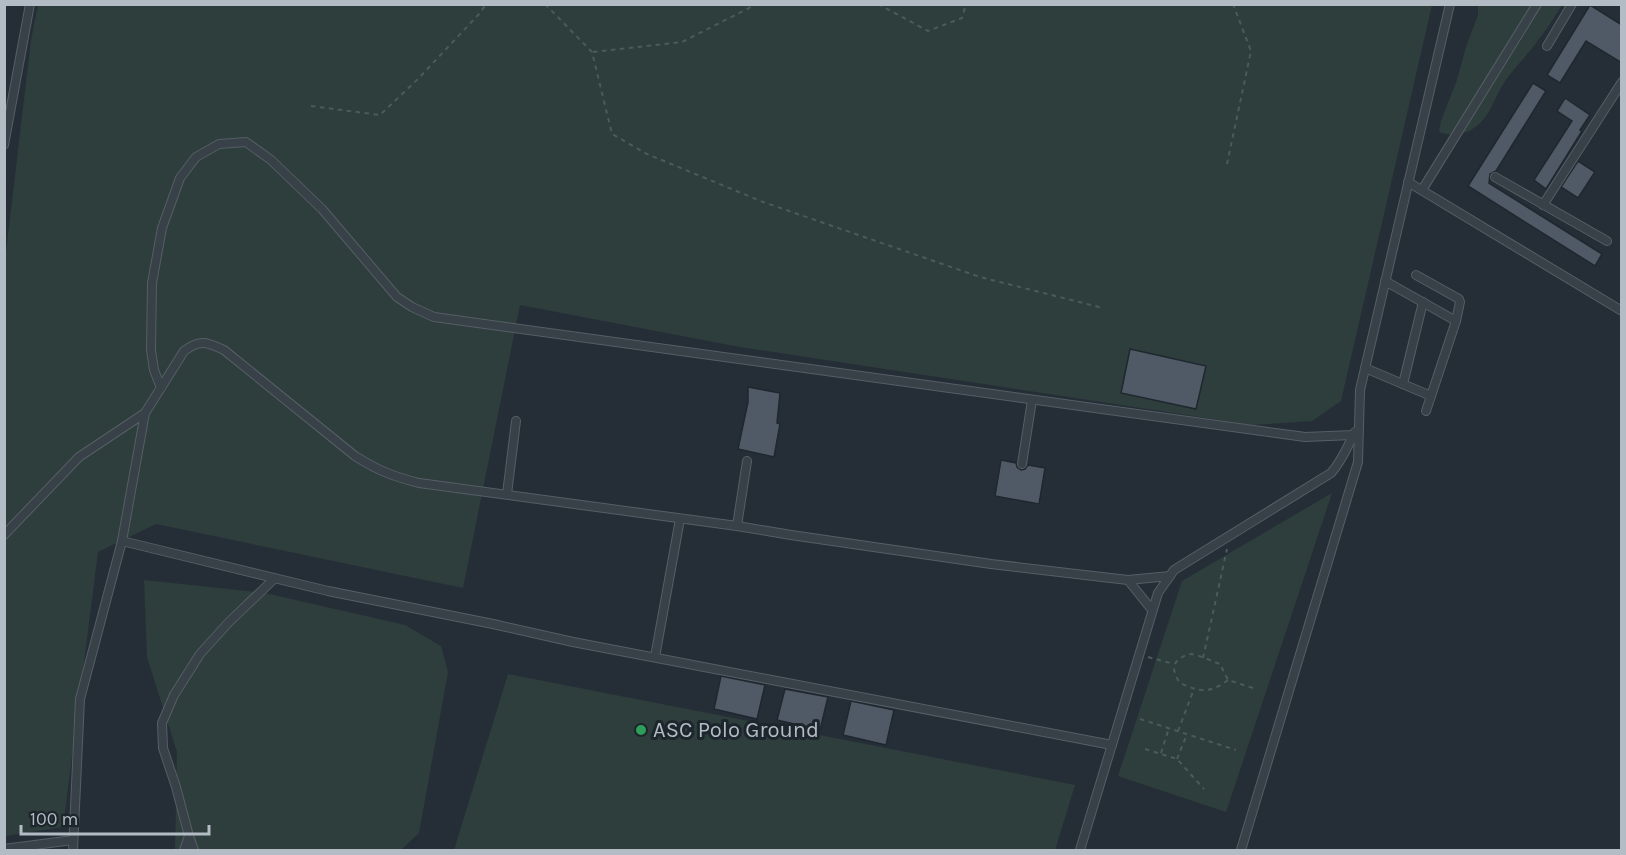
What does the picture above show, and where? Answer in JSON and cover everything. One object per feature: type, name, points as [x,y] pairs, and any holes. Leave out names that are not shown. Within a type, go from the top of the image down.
[{"type":"lane","points":[[4,145],[30,4]]},
{"type":"lane","points":[[1241,850],[1358,462],[1360,390],[1450,4]]},
{"type":"lane","points":[[1422,190],[1537,4]]},
{"type":"lane","points":[[1547,46],[1572,4]]},
{"type":"lane","points":[[1543,205],[1622,82]]},
{"type":"lane","points":[[161,388],[154,370],[151,350],[152,283],[162,228],[180,178],[196,157],[219,144],[246,142],[271,160],[322,209],[398,297],[412,307],[434,317],[1305,438],[1353,435]]},
{"type":"lane","points":[[1495,177],[1606,241]]},
{"type":"lane","points":[[1408,182],[1622,311]]},
{"type":"lane","points":[[1416,274],[1459,299],[1460,302],[1456,321],[1426,411]]},
{"type":"lane","points":[[1385,281],[1456,321]]},
{"type":"lane","points":[[1403,384],[1423,302]]},
{"type":"lane","points":[[73,850],[80,699],[122,541],[145,413],[184,351],[202,342],[224,351],[355,456],[391,476],[419,483],[737,526],[991,564],[1128,580],[1170,576]]},
{"type":"lane","points":[[1365,368],[1431,396]]},
{"type":"lane","points":[[1022,464],[1032,400]]},
{"type":"lane","points":[[4,535],[79,457],[145,413]]},
{"type":"lane","points":[[507,494],[516,421]]},
{"type":"lane","points":[[1080,850],[1158,593],[1174,570],[1331,473],[1339,464],[1359,425]]},
{"type":"lane","points":[[737,526],[747,462]]},
{"type":"lane","points":[[656,657],[680,519]]},
{"type":"lane","points":[[122,541],[274,579],[573,642],[1112,745]]},
{"type":"lane","points":[[194,850],[163,748],[162,723],[174,695],[200,654],[229,622],[274,579]]},
{"type":"lane","points":[[1128,580],[1152,610]]},
{"type":"lane","points":[[184,850],[189,836]]},
{"type":"lane","points":[[4,849],[74,840]]},
{"type":"path","points":[[311,106],[380,115],[418,79],[486,4]]},
{"type":"path","points":[[545,4],[592,52],[612,134],[647,153],[763,202],[980,277],[1103,308]]},
{"type":"path","points":[[592,52],[682,42],[758,4]]},
{"type":"path","points":[[878,4],[928,31],[962,18],[966,4]]},
{"type":"path","points":[[1227,164],[1251,51],[1233,4]]},
{"type":"path","points":[[1203,658],[1230,535]]},
{"type":"path","points":[[1139,654],[1174,664]]},
{"type":"path","points":[[1228,680],[1212,690],[1194,689],[1180,683],[1174,664],[1179,658],[1190,654],[1220,664],[1228,680],[1256,689]]},
{"type":"path","points":[[1178,731],[1194,689]]},
{"type":"path","points":[[1140,719],[1236,750]]},
{"type":"path","points":[[1161,753],[1169,728]]},
{"type":"path","points":[[1177,759],[1186,734]]},
{"type":"path","points":[[1145,749],[1177,759],[1204,789]]},
{"type":"shaded area","points":[[38,5],[1432,5],[1341,401],[1312,421],[1252,425],[740,347],[520,305],[463,588],[156,524],[98,552],[63,827],[5,836],[4,269],[31,40]]},
{"type":"shaded area","points":[[1478,5],[1562,5],[1542,35],[1506,80],[1482,121],[1464,133],[1444,134],[1439,132],[1441,121],[1478,15]]},
{"type":"shaded area","points":[[1332,493],[1226,812],[1118,776],[1182,581]]},
{"type":"shaded area","points":[[144,580],[265,593],[405,625],[441,646],[448,672],[419,833],[401,850],[175,850],[177,752],[147,657]]},
{"type":"shaded area","name":"ASC Polo Ground","points":[[508,674],[1075,785],[1055,850],[454,850]]},
{"type":"building","points":[[1590,5],[1622,25],[1622,63],[1586,41],[1560,83],[1547,75]]},
{"type":"building","points":[[1533,83],[1546,91],[1496,171],[1490,174],[1489,183],[1602,254],[1595,266],[1468,186]]},
{"type":"building","points":[[1565,98],[1590,115],[1546,189],[1534,180],[1572,121],[1557,111]]},
{"type":"building","points":[[1578,161],[1595,172],[1578,198],[1561,187]]},
{"type":"building","points":[[1130,349],[1206,366],[1196,409],[1121,393]]},
{"type":"building","points":[[748,387],[780,393],[777,423],[780,424],[774,457],[738,449],[748,402]]},
{"type":"building","points":[[1001,460],[1016,463],[1021,470],[1028,465],[1045,468],[1039,504],[995,496]]},
{"type":"building","points":[[721,676],[765,685],[757,719],[714,709]]},
{"type":"building","points":[[785,689],[828,697],[820,730],[777,720]]},
{"type":"building","points":[[851,701],[894,710],[886,745],[843,735]]},
{"type":"place","name":"ASC Polo Ground","points":[[641,730]]}]
